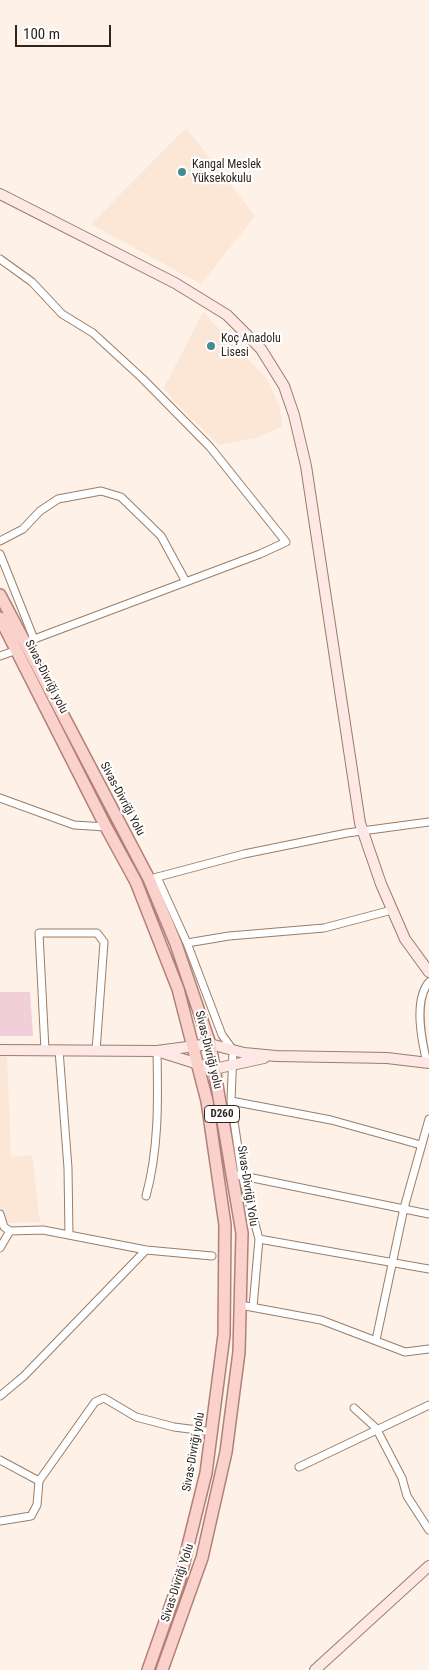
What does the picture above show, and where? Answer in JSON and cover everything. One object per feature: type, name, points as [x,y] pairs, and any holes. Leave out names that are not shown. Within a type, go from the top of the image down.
[{"type":"main road","name":"Sivas-Divriği Yolu","points":[[0,595],[153,878],[210,1044],[237,1174],[242,1233],[239,1352],[226,1452],[202,1558],[162,1670]]},
{"type":"main road","name":"Sivas-Divriği yolu","points":[[0,618],[136,882],[178,989],[207,1101],[226,1225],[224,1335],[213,1432],[206,1473],[179,1582],[148,1670]]},
{"type":"street","points":[[0,194],[175,283],[227,315],[261,349],[284,386],[294,414],[306,466],[363,832],[392,910],[406,939],[429,972]]},
{"type":"street","points":[[0,259],[32,282],[62,314],[93,333],[142,378],[210,447],[286,542],[260,554],[29,641],[187,943],[222,1036],[233,1050],[231,1101],[237,1174],[259,1239],[253,1307]]},
{"type":"street","points":[[0,541],[23,529],[40,512],[58,499],[101,491],[121,497],[161,536],[186,582]]},
{"type":"street","points":[[0,554],[34,639]]},
{"type":"street","points":[[0,656],[17,650]]},
{"type":"street","points":[[0,798],[74,825],[106,827]]},
{"type":"street","points":[[153,878],[244,854],[347,833],[429,822]]},
{"type":"street","points":[[187,943],[229,936],[324,928],[392,910]]},
{"type":"street","points":[[45,1050],[39,933],[96,933],[104,942],[96,1051]]},
{"type":"street","points":[[0,1050],[157,1051],[193,1048],[210,1044],[233,1050],[276,1056],[387,1058],[428,1063],[422,1043],[420,1009],[429,982]]},
{"type":"street","points":[[59,1050],[68,1168],[68,1235]]},
{"type":"street","points":[[157,1051],[214,1069],[276,1056]]},
{"type":"street","points":[[146,1196],[152,1174],[158,1120],[157,1051]]},
{"type":"street","points":[[231,1101],[331,1120],[421,1145]]},
{"type":"street","points":[[376,1340],[404,1208],[429,1119]]},
{"type":"street","points":[[237,1174],[429,1214]]},
{"type":"street","points":[[0,1214],[4,1227],[10,1231],[43,1230],[146,1250],[212,1256]]},
{"type":"street","points":[[0,1248],[10,1231]]},
{"type":"street","points":[[259,1239],[429,1269]]},
{"type":"street","points":[[0,1396],[24,1376],[146,1250]]},
{"type":"street","points":[[240,1305],[321,1320],[406,1352],[429,1349]]},
{"type":"street","points":[[0,1521],[31,1516],[37,1505],[39,1481],[94,1402],[104,1398],[136,1417],[174,1427],[213,1432]]},
{"type":"street","points":[[299,1467],[376,1428],[429,1405]]},
{"type":"street","points":[[354,1408],[376,1428],[402,1478],[407,1496],[429,1530]]},
{"type":"street","points":[[0,1460],[39,1481]]},
{"type":"street","points":[[315,1670],[429,1566]]},
{"type":"shaded area","name":"Kangal Meslek Yüksekokulu","points":[[186,128],[255,216],[201,284],[91,224]]},
{"type":"shaded area","name":"Koç Anadolu Lisesi","points":[[203,312],[267,379],[279,406],[283,426],[256,438],[219,445],[177,404],[164,388]]},
{"type":"shaded area","points":[[0,992],[30,992],[33,1036],[0,1036]]},
{"type":"shaded area","points":[[0,1053],[7,1053],[11,1157],[32,1155],[40,1222],[4,1223],[0,1208]]},
{"type":"place","name":"Kangal Meslek Yüksekokulu","points":[[182,172]]},
{"type":"place","name":"Koç Anadolu Lisesi","points":[[211,346]]}]
